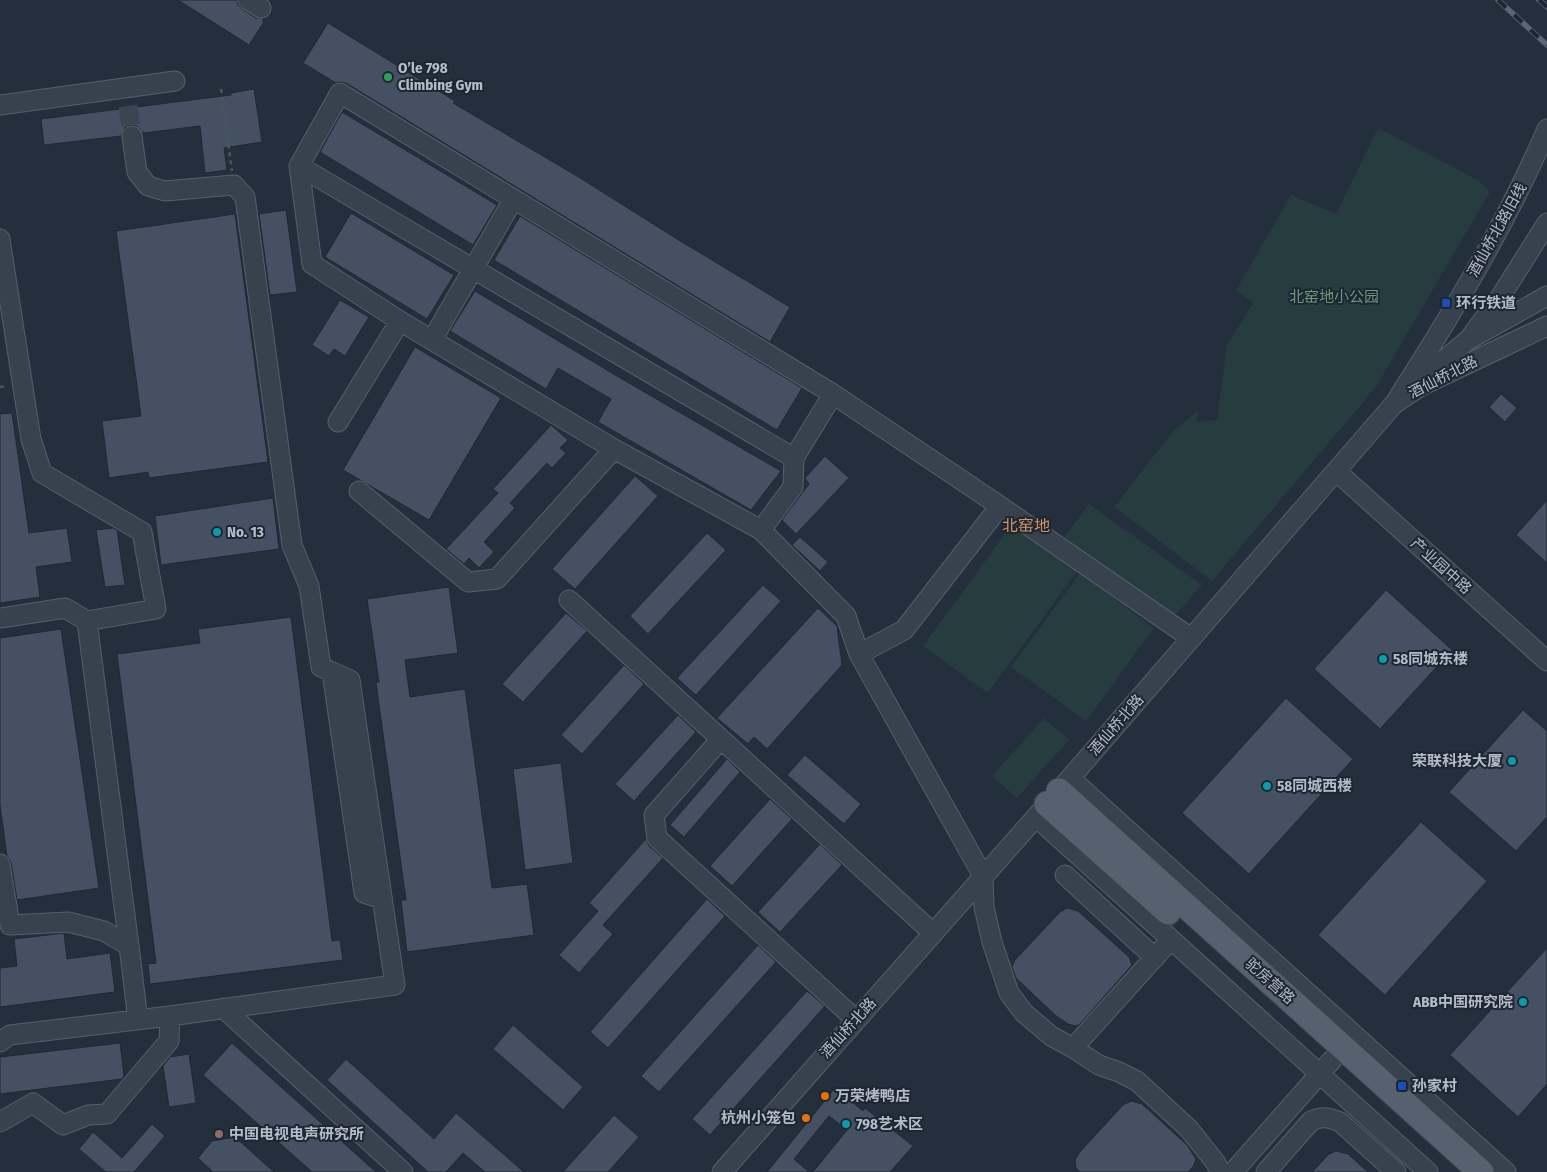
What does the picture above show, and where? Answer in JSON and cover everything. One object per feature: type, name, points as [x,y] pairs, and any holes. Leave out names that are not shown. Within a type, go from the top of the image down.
[{"type":"main road","name":"驼房营路","points":[[1053,797],[1326,1067],[1456,1172]]},
{"type":"main road","name":"驼房营路","points":[[1053,797],[1481,1172]]},
{"type":"street","points":[[0,105],[127,97],[175,81]]},
{"type":"street","points":[[1191,638],[1000,506],[833,394],[340,93],[299,166],[312,264],[400,321],[614,449],[761,530],[846,616],[860,654],[983,876],[984,907],[992,942],[1010,993],[1024,1013],[1051,1036],[1099,1065],[1119,1072],[1136,1081],[1189,1129],[1216,1163],[1220,1172]]},
{"type":"street","name":"酒仙桥北路旧线","points":[[1394,404],[1444,324],[1517,197],[1540,167],[1547,129]]},
{"type":"street","points":[[0,1042],[10,1035],[170,1016],[395,984],[350,680],[321,667],[309,586],[292,545],[245,197],[234,185],[165,191],[148,186],[137,172],[132,136]]},
{"type":"street","points":[[299,166],[794,458]]},
{"type":"street","points":[[432,340],[513,200]]},
{"type":"street","points":[[1468,340],[1501,296],[1547,223]]},
{"type":"street","points":[[0,240],[31,438],[42,473],[142,532],[156,610],[87,621],[65,608],[0,618]]},
{"type":"street","points":[[1394,404],[1432,368],[1468,340],[1547,296]]},
{"type":"street","points":[[338,422],[400,321]]},
{"type":"street","name":"酒仙桥北路","points":[[722,1172],[855,1019],[1053,797],[1394,404],[1421,386],[1547,326]]},
{"type":"street","points":[[761,530],[793,487],[794,458],[833,394]]},
{"type":"street","points":[[359,491],[468,582],[497,579],[614,449]]},
{"type":"street","name":"产业园中路","points":[[1336,471],[1547,661]]},
{"type":"street","points":[[860,654],[904,630],[1000,506]]},
{"type":"street","points":[[569,600],[933,933]]},
{"type":"street","points":[[87,621],[138,1020]]},
{"type":"street","points":[[721,739],[654,815],[657,838],[855,1019]]},
{"type":"street","points":[[1053,797],[1506,1172]]},
{"type":"street","points":[[0,864],[10,925],[68,922],[104,931],[129,946]]},
{"type":"street","points":[[1065,875],[1160,952],[1073,1048]]},
{"type":"street","points":[[223,1008],[403,1172]]},
{"type":"street","points":[[0,1122],[33,1103],[63,1125],[88,1115],[107,1114],[169,1041],[170,1016]]},
{"type":"street","points":[[1232,1172],[1326,1067],[1428,1172]]},
{"type":"street","points":[[1266,1172],[1311,1121],[1321,1117],[1328,1117],[1340,1122],[1396,1172]]},
{"type":"path","points":[[221,89],[234,185]]},
{"type":"green space","name":"北窑地小公园","points":[[1378,128],[1478,180],[1490,192],[1376,387],[1212,581],[1114,507],[1174,430],[1198,411],[1197,422],[1217,420],[1227,345],[1253,303],[1236,290],[1291,195],[1336,214]]},
{"type":"green space","points":[[1089,504],[1202,585],[1174,617],[1064,538]]},
{"type":"green space","points":[[1013,523],[1078,570],[988,693],[923,646]]},
{"type":"green space","points":[[1080,573],[1154,628],[1086,721],[1011,667]]},
{"type":"green space","points":[[1044,718],[1069,740],[1017,798],[992,776]]},
{"type":"building","points":[[178,0],[237,0],[238,5],[242,9],[256,18],[264,18],[262,21],[264,22],[249,45]]},
{"type":"building","points":[[328,23],[455,101],[453,103],[577,176],[790,307],[770,342],[346,83],[336,83],[303,63]]},
{"type":"building","points":[[254,89],[262,142],[224,148],[227,170],[205,173],[200,126],[143,133],[137,126],[131,125],[125,127],[121,136],[44,145],[41,119],[231,95],[231,93]]},
{"type":"building","points":[[342,112],[497,205],[473,245],[320,152]]},
{"type":"building","points":[[286,210],[297,292],[270,295],[259,214]]},
{"type":"building","points":[[351,213],[454,275],[427,319],[325,257]]},
{"type":"building","points":[[235,214],[268,462],[149,478],[148,472],[109,478],[102,421],[141,416],[116,231]]},
{"type":"building","points":[[520,216],[802,388],[777,430],[494,260]]},
{"type":"building","points":[[475,291],[781,471],[751,510],[598,422],[611,399],[558,368],[546,389],[450,331]]},
{"type":"building","points":[[340,300],[369,317],[345,356],[334,349],[329,356],[312,345]]},
{"type":"building","points":[[415,347],[501,398],[429,520],[343,470]]},
{"type":"building","points":[[1501,394],[1517,408],[1505,422],[1489,407]]},
{"type":"building","points":[[12,413],[29,533],[67,528],[72,562],[36,567],[40,597],[0,603],[0,414]]},
{"type":"building","points":[[551,425],[568,440],[560,448],[566,453],[552,468],[547,463],[510,503],[515,508],[484,542],[494,552],[479,568],[469,558],[464,564],[446,549],[498,493],[493,489]]},
{"type":"building","points":[[825,456],[849,478],[796,534],[782,520],[809,484],[805,478]]},
{"type":"building","points":[[635,476],[658,496],[575,589],[552,569]]},
{"type":"building","name":"No. 13","points":[[273,498],[279,549],[161,565],[155,516]]},
{"type":"building","points":[[1547,500],[1547,563],[1516,535]]},
{"type":"building","points":[[113,528],[117,530],[125,585],[105,587],[96,530]]},
{"type":"building","points":[[707,533],[726,550],[648,634],[630,616]]},
{"type":"building","points":[[800,537],[828,562],[820,571],[792,545]]},
{"type":"building","points":[[763,585],[781,601],[696,695],[677,678]]},
{"type":"building","points":[[449,587],[458,653],[405,660],[410,697],[465,689],[492,888],[527,884],[534,935],[407,952],[401,900],[406,900],[376,683],[379,682],[367,599]]},
{"type":"building","name":"58同城东楼","points":[[1386,590],[1452,650],[1380,729],[1314,669]]},
{"type":"building","points":[[818,608],[837,626],[842,665],[767,749],[754,737],[748,744],[717,718]]},
{"type":"building","points":[[566,613],[587,631],[523,702],[502,684]]},
{"type":"building","points":[[291,617],[332,941],[340,940],[343,960],[150,984],[148,964],[156,963],[117,654],[200,643],[198,629]]},
{"type":"building","points":[[61,629],[99,888],[17,900],[11,862],[7,856],[0,805],[0,638]]},
{"type":"building","points":[[624,665],[644,684],[582,754],[561,735]]},
{"type":"building","name":"58同城西楼","points":[[1286,698],[1353,759],[1249,874],[1182,813]]},
{"type":"building","name":"荣联科技大厦","points":[[1523,710],[1547,731],[1547,817],[1516,851],[1449,792]]},
{"type":"building","points":[[678,715],[696,732],[634,801],[615,784]]},
{"type":"building","points":[[805,755],[861,804],[844,824],[787,775]]},
{"type":"building","points":[[727,759],[740,772],[684,837],[670,825]]},
{"type":"building","points":[[561,763],[573,863],[525,870],[513,769]]},
{"type":"building","points":[[770,799],[792,819],[732,886],[710,866]]},
{"type":"building","points":[[1421,822],[1487,881],[1385,995],[1318,935]]},
{"type":"building","points":[[646,839],[649,846],[663,858],[603,925],[613,934],[579,973],[559,955],[598,911],[589,903]]},
{"type":"building","points":[[820,844],[842,865],[780,932],[758,912]]},
{"type":"building","points":[[707,899],[725,916],[608,1048],[590,1032]]},
{"type":"building","points":[[1067,908],[1078,911],[1129,957],[1132,965],[1079,1025],[1076,1026],[1068,1024],[1055,1015],[1016,978],[1012,967],[1015,960],[1060,912]]},
{"type":"building","points":[[64,933],[67,959],[110,953],[115,992],[0,1007],[0,968],[17,966],[14,939]]},
{"type":"building","points":[[758,945],[776,962],[659,1092],[641,1076]]},
{"type":"building","name":"ABB中国研究院","points":[[1547,948],[1547,1084],[1518,1117],[1450,1055]]},
{"type":"building","points":[[807,991],[825,1006],[710,1135],[692,1119]]},
{"type":"building","points":[[513,1025],[583,1087],[563,1110],[493,1049]]},
{"type":"building","points":[[120,1043],[124,1076],[122,1079],[0,1094],[0,1057]]},
{"type":"building","points":[[232,1043],[376,1172],[312,1172],[203,1075]]},
{"type":"building","points":[[189,1054],[196,1103],[169,1107],[163,1066],[170,1057]]},
{"type":"building","points":[[346,1059],[434,1139],[456,1113],[524,1172],[485,1172],[463,1153],[446,1172],[428,1172],[327,1080]]},
{"type":"building","points":[[835,1088],[863,1111],[865,1108],[913,1146],[890,1172],[813,1172],[847,1130],[829,1116],[794,1159],[809,1172],[767,1172]]},
{"type":"building","points":[[1131,1101],[1142,1104],[1187,1145],[1196,1159],[1193,1167],[1188,1172],[1080,1172],[1076,1168],[1075,1160],[1079,1153],[1123,1105]]},
{"type":"building","points":[[614,1115],[639,1137],[608,1172],[563,1172]]},
{"type":"building","points":[[152,1124],[165,1136],[134,1172],[106,1172],[79,1149],[93,1132],[122,1158]]},
{"type":"building","points":[[235,1137],[274,1172],[213,1172],[198,1158],[212,1141]]},
{"type":"building","points":[[1336,1151],[1348,1154],[1368,1172],[1312,1172],[1329,1154]]},
{"type":"tunnel","points":[[128,106],[132,136]]},
{"type":"railway","points":[[1498,0],[1547,45]]},
{"type":"railway","points":[[1539,0],[1547,7]]},
{"type":"place","name":"O’le 798 Climbing Gym","points":[[388,77]]},
{"type":"place","name":"环行铁道","points":[[1446,303]]},
{"type":"place","name":"No. 13","points":[[217,532]]},
{"type":"place","name":"58同城东楼","points":[[1383,659]]},
{"type":"place","name":"荣联科技大厦","points":[[1512,761]]},
{"type":"place","name":"58同城西楼","points":[[1267,786]]},
{"type":"place","name":"ABB中国研究院","points":[[1523,1002]]},
{"type":"place","name":"孙家村","points":[[1402,1086]]},
{"type":"place","name":"万荣烤鸭店","points":[[825,1096]]},
{"type":"place","name":"杭州小笼包","points":[[806,1118]]},
{"type":"place","name":"798艺术区","points":[[846,1124]]},
{"type":"place","name":"中国电视电声研究所","points":[[219,1134]]},
{"type":"district","name":"北窑地","points":[[1026,525]]}]
